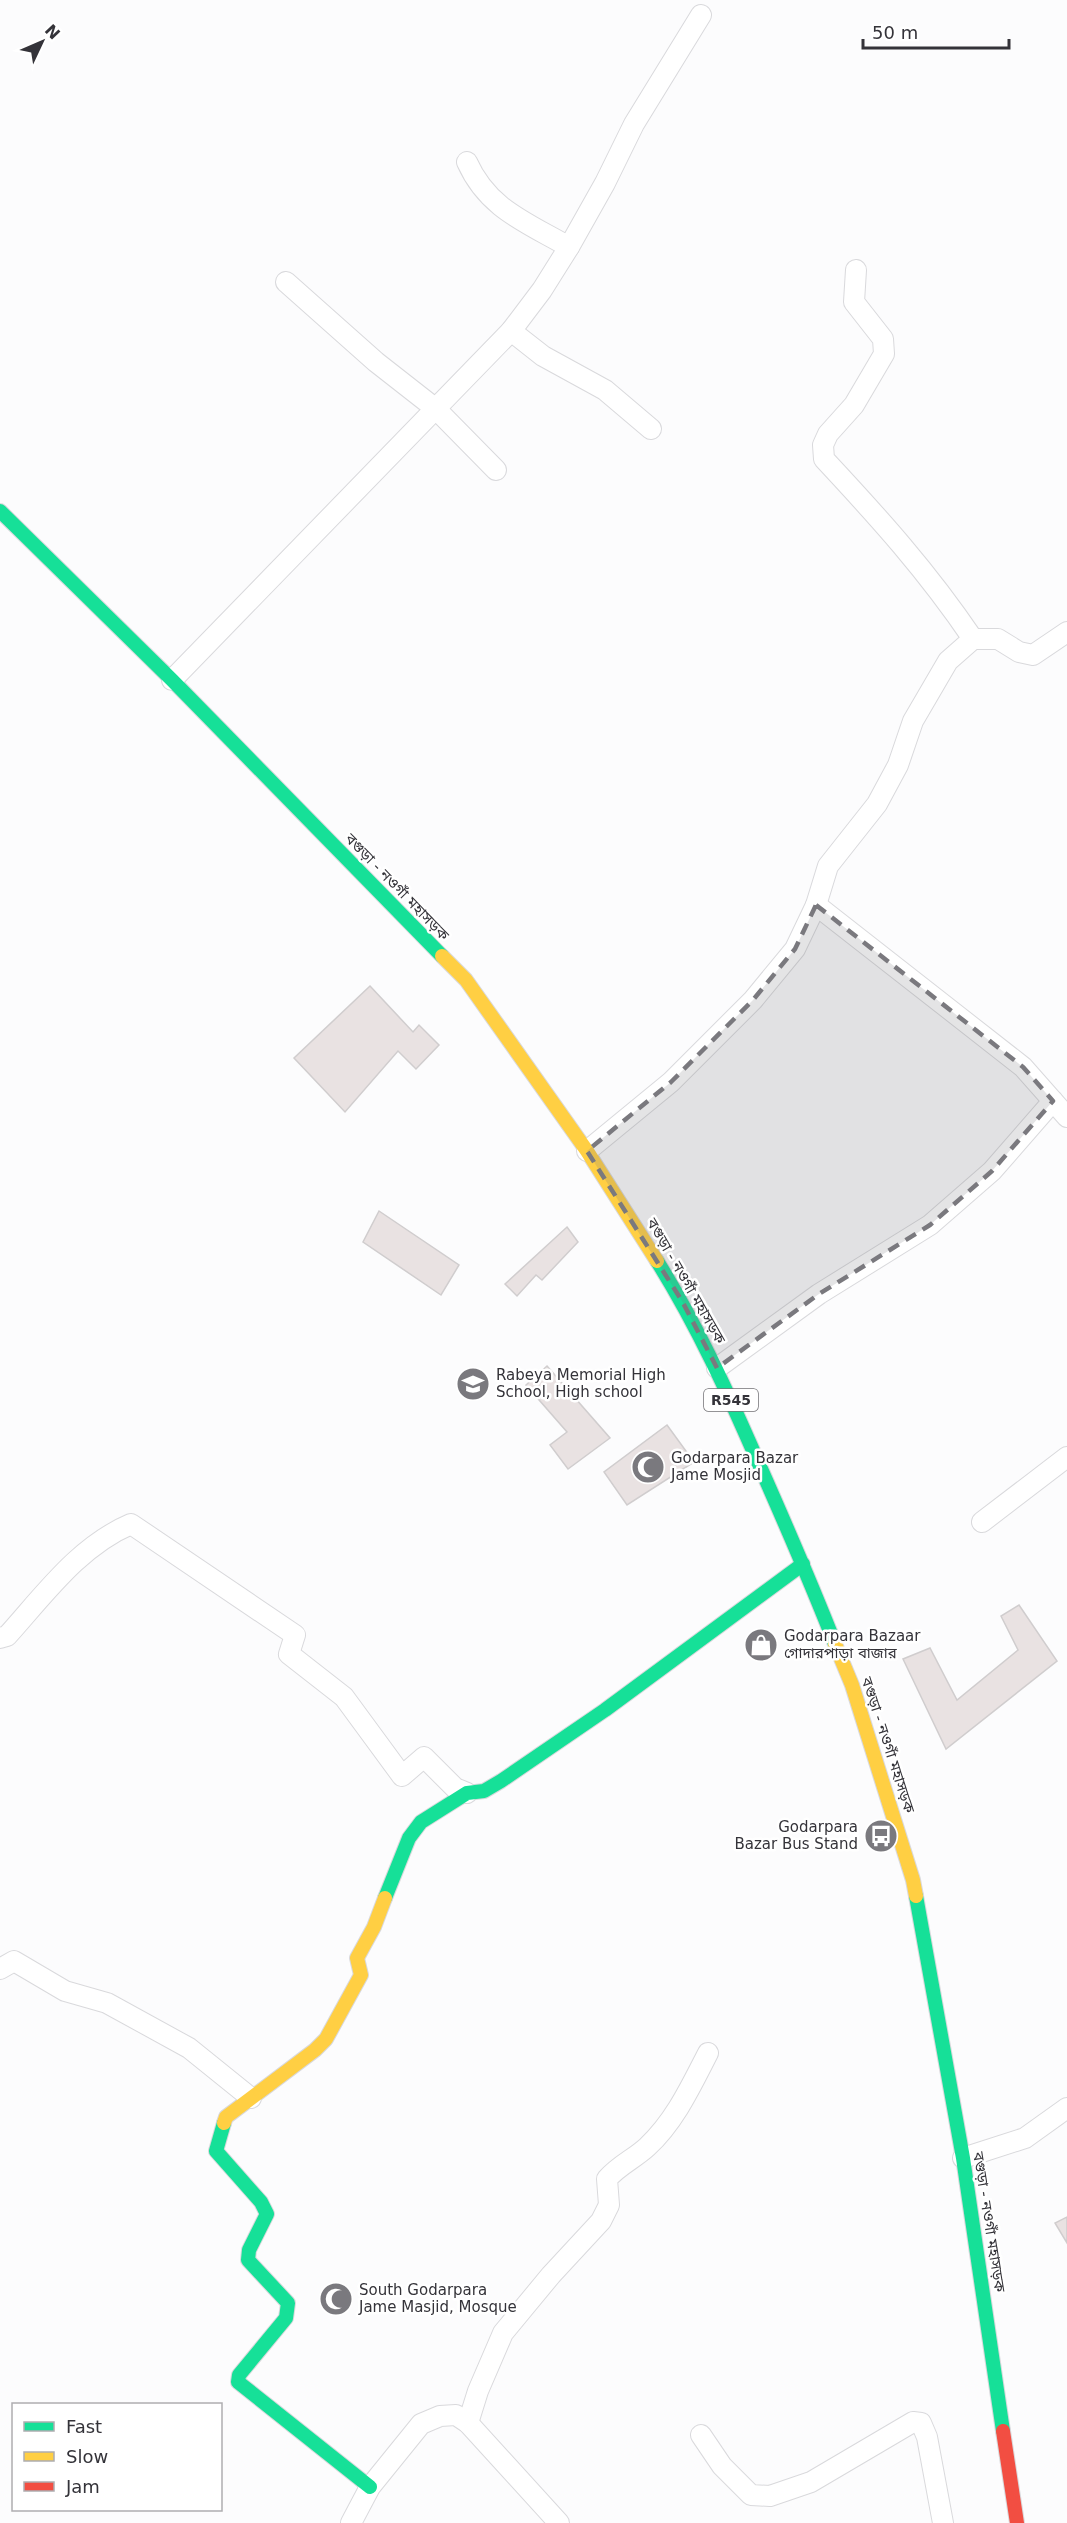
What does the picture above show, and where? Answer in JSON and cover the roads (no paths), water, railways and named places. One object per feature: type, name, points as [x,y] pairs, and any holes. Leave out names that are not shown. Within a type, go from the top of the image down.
[{"type":"main road","name":"বগুড়া - নওগাঁ মহাসড়ক","points":[[0,511],[172,680],[466,980],[588,1151],[682,1301],[717,1368],[803,1564],[852,1685],[913,1880],[963,2158],[1017,2519]]},
{"type":"main road","points":[[370,2487],[238,2382],[240,2375],[286,2318],[289,2310],[288,2303],[248,2260],[249,2250],[267,2214],[261,2202],[216,2151],[218,2137],[226,2117],[315,2050],[326,2039],[361,1975],[357,1958],[378,1918],[409,1838],[421,1822],[467,1793],[484,1791],[501,1781],[614,1703],[803,1564]]},
{"type":"street","points":[[172,680],[511,331],[542,290],[569,247],[605,183],[634,124],[701,15]]},
{"type":"street","points":[[467,162],[475,179],[500,207],[569,247]]},
{"type":"street","points":[[856,270],[854,302],[883,339],[884,354],[854,405],[828,434],[823,445],[824,459],[903,544],[938,588],[972,639]]},
{"type":"street","points":[[286,282],[376,362],[436,409],[496,470]]},
{"type":"street","points":[[511,331],[543,356],[605,390],[651,429]]},
{"type":"street","points":[[588,1151],[671,1082],[753,1000],[795,949],[816,905],[828,867],[877,804],[898,765],[913,721],[948,661],[972,639],[998,639],[1019,652],[1033,655],[1067,632]]},
{"type":"street","points":[[816,905],[1023,1067],[1067,1117]]},
{"type":"street","points":[[717,1368],[819,1294],[930,1225],[992,1172],[1053,1101]]},
{"type":"street","points":[[982,1522],[1067,1457]]},
{"type":"street","points":[[0,1638],[6,1636],[86,1551],[112,1532],[131,1524],[295,1635],[289,1654],[344,1697],[402,1776],[424,1757],[455,1788],[467,1793]]},
{"type":"street","points":[[0,1969],[14,1961],[65,1991],[107,2003],[189,2048],[251,2098]]},
{"type":"street","points":[[468,2423],[477,2391],[503,2333],[551,2275],[600,2222],[609,2205],[607,2179],[615,2169],[647,2147],[681,2106],[708,2053]]},
{"type":"street","points":[[963,2158],[1025,2138],[1067,2108]]},
{"type":"street","points":[[351,2523],[370,2487],[421,2424],[440,2416],[456,2415],[468,2423],[559,2523]]},
{"type":"street","points":[[701,2435],[722,2466],[751,2495],[770,2496],[811,2482],[913,2422],[921,2423],[927,2437],[943,2523]]},
{"type":"place","name":"Rabeya Memorial High School, High school","points":[[473,1384]]},
{"type":"place","name":"Godarpara Bazar Jame Mosjid","points":[[648,1467]]},
{"type":"place","name":"Godarpara Bazaar গোদারপাড়া বাজার","points":[[761,1645]]},
{"type":"place","name":"Godarpara Bazar Bus Stand","points":[[881,1836]]},
{"type":"place","name":"South Godarpara Jame Masjid, Mosque","points":[[336,2299]]}]
